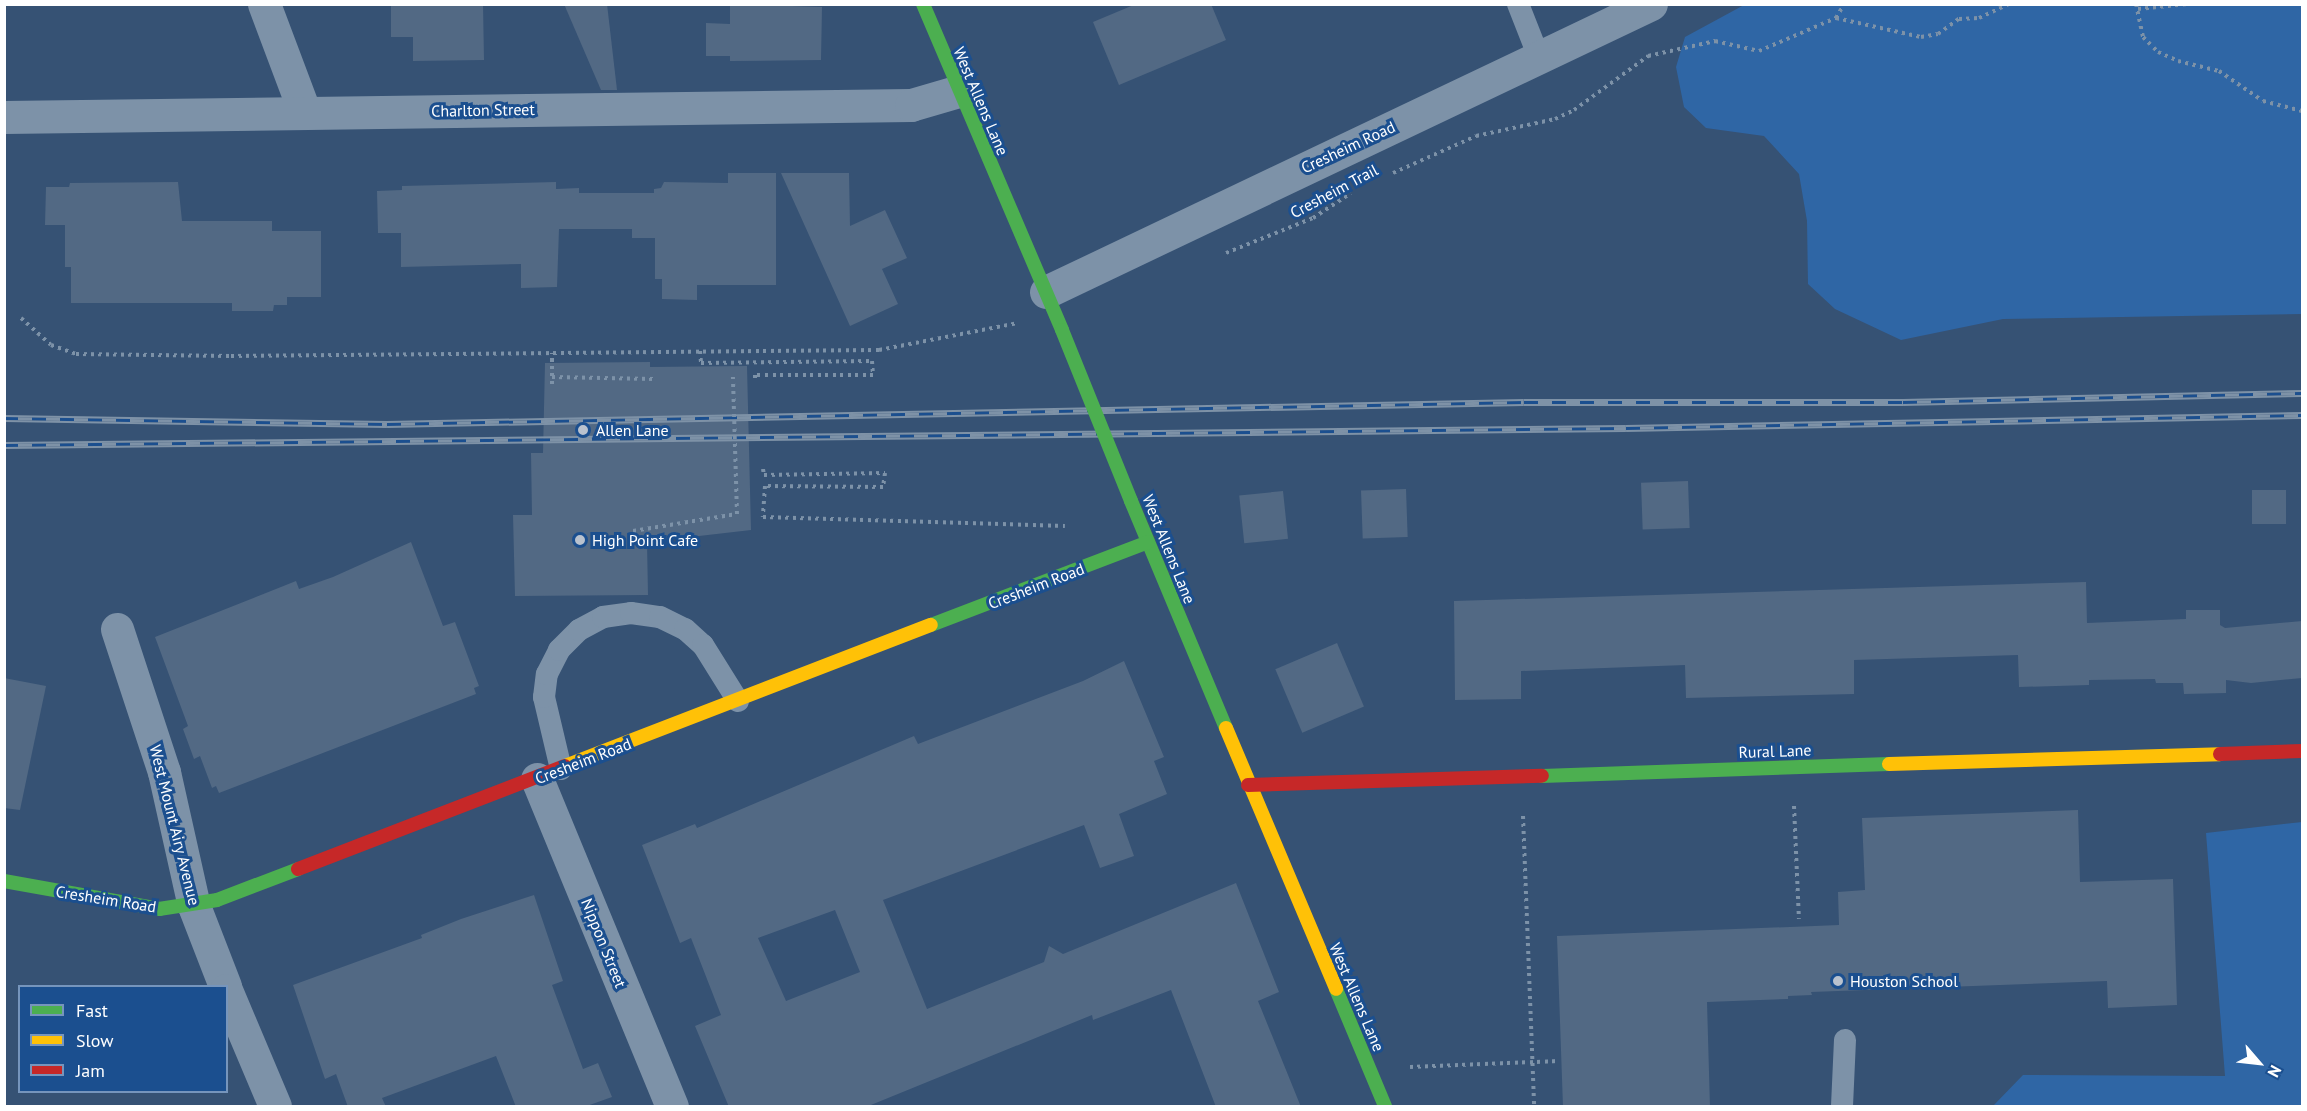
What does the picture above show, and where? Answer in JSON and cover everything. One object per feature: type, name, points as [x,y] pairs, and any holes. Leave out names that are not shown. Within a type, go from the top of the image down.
[{"type":"street","points":[[264,4],[305,113]]},
{"type":"street","name":"West Allens Lane","points":[[923,4],[1062,330],[1248,785],[1385,1107]]},
{"type":"street","name":"Cresheim Road","points":[[1046,292],[1540,60],[1651,4]]},
{"type":"street","name":"Charlton Street","points":[[4,117],[911,105],[959,91]]},
{"type":"street","name":"Cresheim Road","points":[[4,881],[126,905],[159,909],[194,906],[549,774],[1148,542]]},
{"type":"street","name":"West Mount Airy Avenue","points":[[117,629],[164,772],[194,906],[225,985]]},
{"type":"street","name":"Rural Lane","points":[[1248,785],[2302,751]]},
{"type":"street","name":"Nippon Street","points":[[549,774],[672,1107]]},
{"type":"street","name":"West Mount Airy Avenue","points":[[228,993],[275,1107]]},
{"type":"lane","points":[[1518,4],[1540,60]]},
{"type":"lane","points":[[549,774],[544,698],[547,674],[559,650],[579,630],[603,617],[632,613],[660,617],[685,629],[703,645],[738,701]]},
{"type":"lane","points":[[1842,1107],[1845,1040]]},
{"type":"path","points":[[1844,4],[1836,18],[1921,37],[1938,34],[1959,19],[1979,18],[2009,4]]},
{"type":"path","points":[[2188,4],[2137,7],[2143,37],[2158,52],[2178,62],[2219,71],[2263,102],[2302,111]]},
{"type":"path","name":"Cresheim Trail","points":[[1387,175],[1476,136],[1555,119],[1574,111],[1617,76],[1648,56],[1715,41],[1759,51],[1836,18]]},
{"type":"path","name":"Cresheim Trail","points":[[1222,255],[1314,218],[1357,188]]},
{"type":"path","points":[[21,318],[51,345],[76,354],[879,350],[1018,322]]},
{"type":"path","points":[[700,351],[701,363],[872,361],[873,375],[755,375],[755,382]]},
{"type":"path","points":[[552,353],[552,384]]},
{"type":"path","points":[[552,377],[654,378]]},
{"type":"path","points":[[633,531],[737,514],[734,377]]},
{"type":"path","points":[[764,469],[764,475],[885,473],[883,487],[765,486],[762,517],[1065,526]]},
{"type":"path","points":[[1794,802],[1799,918]]},
{"type":"path","points":[[1523,812],[1534,1107]]},
{"type":"path","points":[[1410,1067],[1559,1061]]},
{"type":"shaded area","points":[[1744,5],[2302,5],[2302,314],[2003,319],[1901,340],[1835,309],[1808,284],[1807,221],[1799,174],[1764,136],[1706,128],[1684,107],[1676,67],[1685,37]]},
{"type":"shaded area","points":[[2302,822],[2302,1106],[1993,1106],[2023,1075],[2225,1076],[2206,833]]},
{"type":"building","points":[[391,4],[483,4],[484,60],[413,61],[413,37],[391,37]]},
{"type":"building","points":[[564,4],[607,4],[617,90],[601,90]]},
{"type":"building","points":[[730,4],[822,7],[821,60],[730,61],[730,56],[706,56],[706,23],[730,24]]},
{"type":"building","points":[[1136,4],[1211,4],[1226,40],[1119,85],[1093,22]]},
{"type":"building","points":[[728,173],[776,173],[776,285],[697,285],[697,300],[662,299],[662,279],[655,279],[655,238],[632,238],[632,229],[559,229],[557,287],[521,288],[521,264],[401,267],[401,233],[378,233],[377,191],[402,190],[402,186],[556,182],[556,189],[579,188],[579,193],[654,193],[654,189],[661,188],[664,182],[728,183]]},
{"type":"building","points":[[781,173],[849,173],[850,226],[885,210],[907,258],[882,269],[898,304],[850,326]]},
{"type":"building","points":[[178,182],[182,221],[272,221],[272,231],[321,231],[321,297],[287,297],[287,305],[274,305],[273,311],[232,311],[232,303],[71,303],[71,267],[65,267],[65,225],[45,225],[46,187],[69,187],[70,183]]},
{"type":"building","points":[[650,362],[650,367],[747,366],[751,530],[647,542],[648,595],[515,596],[513,515],[532,515],[531,453],[543,453],[545,363]]},
{"type":"building","points":[[1688,481],[1690,528],[1643,530],[1641,483]]},
{"type":"building","points":[[1406,489],[1408,537],[1363,539],[1361,491]]},
{"type":"building","points":[[2252,490],[2286,490],[2286,524],[2252,524]]},
{"type":"building","points":[[1283,491],[1288,539],[1244,543],[1239,496]]},
{"type":"building","points":[[411,542],[443,626],[455,622],[479,686],[474,688],[476,694],[219,793],[216,786],[212,788],[200,756],[194,759],[183,729],[188,726],[155,637],[296,581],[299,589],[333,577]]},
{"type":"building","points":[[2086,582],[2087,623],[2186,619],[2186,610],[2220,610],[2220,625],[2225,628],[2302,621],[2302,678],[2251,683],[2226,680],[2226,693],[2184,694],[2183,683],[2156,683],[2155,679],[2089,680],[2089,685],[2019,687],[2018,655],[1854,660],[1854,694],[1686,698],[1685,665],[1521,671],[1521,699],[1455,700],[1454,601]]},
{"type":"building","points":[[1337,643],[1364,707],[1302,733],[1275,669]]},
{"type":"building","points":[[1124,661],[1164,757],[1154,761],[1167,794],[1119,814],[1134,856],[1100,868],[1084,825],[883,900],[927,1009],[1044,962],[1049,946],[1063,954],[1236,883],[1279,992],[1258,1001],[1301,1107],[1216,1107],[1171,990],[1093,1020],[1092,1015],[866,1107],[729,1107],[695,1026],[721,1015],[691,938],[680,943],[642,845],[695,824],[697,828],[914,736],[918,744],[1083,681]],"holes":[[[835,910],[860,972],[786,1001],[758,938]]]},
{"type":"building","points":[[4,678],[46,686],[20,810],[4,808]]},
{"type":"building","points":[[2078,810],[2080,882],[2173,879],[2177,1005],[2108,1008],[2107,981],[1811,992],[1812,995],[1788,996],[1788,999],[1707,1002],[1710,1107],[1563,1107],[1557,936],[1839,925],[1838,892],[1865,890],[1862,818]]},
{"type":"building","points":[[534,895],[563,981],[552,985],[583,1069],[598,1063],[612,1097],[584,1107],[516,1107],[496,1056],[382,1098],[386,1107],[348,1107],[336,1074],[325,1079],[293,985],[422,938],[421,935],[461,919]]},
{"type":"railway","points":[[4,418],[387,424],[1524,402],[1903,402],[2302,393]]},
{"type":"railway","points":[[4,445],[1626,428],[2302,415]]},
{"type":"traffic: fast","points":[[923,4],[1062,330]]},
{"type":"traffic: fast","points":[[1062,330],[1131,501]]},
{"type":"traffic: fast","points":[[1131,501],[1226,728]]},
{"type":"traffic: fast","points":[[931,625],[1148,542]]},
{"type":"traffic: fast","points":[[1542,776],[1889,764]]},
{"type":"traffic: fast","points":[[4,881],[159,909],[217,900],[298,869]]},
{"type":"traffic: fast","points":[[1336,989],[1385,1106]]},
{"type":"traffic: slow","points":[[565,766],[931,625]]},
{"type":"traffic: slow","points":[[1226,728],[1336,989]]},
{"type":"traffic: slow","points":[[1889,764],[2220,754]]},
{"type":"traffic: jam","points":[[2220,754],[2302,751]]},
{"type":"traffic: jam","points":[[298,869],[565,766]]},
{"type":"traffic: jam","points":[[1248,785],[1542,776]]},
{"type":"place","name":"Allen Lane","points":[[583,430]]},
{"type":"place","name":"High Point Cafe","points":[[580,540]]},
{"type":"place","name":"Houston School","points":[[1838,981]]}]
